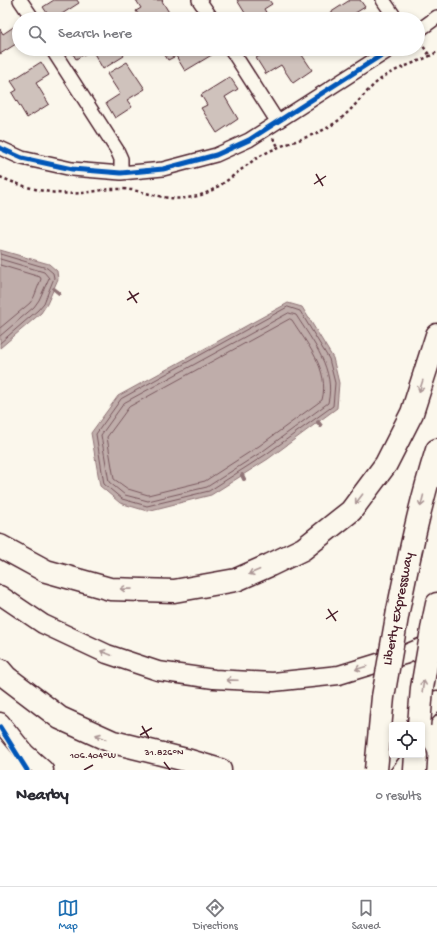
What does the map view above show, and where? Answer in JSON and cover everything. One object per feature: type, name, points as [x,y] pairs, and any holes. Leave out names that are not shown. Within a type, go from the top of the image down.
[{"type":"highway","points":[[0,546],[46,571],[110,589],[174,591],[236,580],[270,565],[303,549],[351,511],[386,464],[412,413],[437,335]]},
{"type":"highway","name":"Liberty Expressway","points":[[377,770],[383,697],[398,611],[412,541],[437,450]]},
{"type":"highway","points":[[419,722],[422,688],[436,611]]},
{"type":"highway","points":[[0,670],[6,677],[60,718],[113,742],[220,770]]},
{"type":"highway","points":[[415,770],[416,758]]},
{"type":"main road","points":[[0,595],[44,624],[106,654],[158,671],[214,679],[273,682],[338,675],[404,655],[437,642]]},
{"type":"main road","points":[[417,722],[437,700]]},
{"type":"main road","points":[[0,722],[25,753],[44,770]]},
{"type":"main road","points":[[0,728],[27,770]]},
{"type":"main road","points":[[377,770],[389,755]]},
{"type":"street","points":[[20,0],[28,12]]},
{"type":"street","points":[[199,0],[207,12]]},
{"type":"street","points":[[383,0],[391,12]]},
{"type":"street","points":[[425,26],[437,17]]},
{"type":"street","points":[[57,56],[118,150],[121,159],[121,173]]},
{"type":"street","points":[[235,56],[277,121]]},
{"type":"street","points":[[0,148],[22,158],[72,169],[121,173],[163,169],[216,155],[248,140],[380,56]]},
{"type":"path","points":[[425,48],[430,56]]},
{"type":"water","points":[[0,250],[49,264],[57,271],[58,279],[47,304],[41,313],[0,348]]},
{"type":"water","points":[[288,303],[302,307],[333,358],[339,383],[337,408],[268,459],[211,495],[147,511],[120,503],[100,486],[91,433],[118,396]]},
{"type":"building","points":[[54,0],[77,0],[79,3],[65,12],[46,12],[43,7]]},
{"type":"building","points":[[136,0],[163,0],[162,1],[169,12],[137,12],[141,8]]},
{"type":"building","points":[[237,0],[269,0],[272,4],[264,9],[266,12],[244,12]]},
{"type":"building","points":[[350,0],[360,0],[365,7],[357,12],[331,12]]},
{"type":"building","points":[[12,28],[12,46],[0,54],[0,29],[3,34]]},
{"type":"building","points":[[74,56],[81,56],[76,59]]},
{"type":"building","points":[[95,56],[124,56],[103,69]]},
{"type":"building","points":[[165,56],[176,56],[168,60]]},
{"type":"building","points":[[176,56],[210,56],[185,71]]},
{"type":"building","points":[[259,56],[303,56],[312,70],[293,83],[281,65],[266,74],[256,58]]},
{"type":"building","points":[[41,62],[49,75],[36,83],[49,104],[27,118],[12,93],[17,90],[11,81]]},
{"type":"building","points":[[127,62],[145,89],[127,100],[132,107],[115,118],[106,103],[120,94],[107,74]]},
{"type":"building","points":[[230,77],[238,89],[225,97],[238,119],[217,133],[201,108],[207,105],[201,95]]},
{"type":"waterway","points":[[54,289],[59,293]]},
{"type":"waterway","points":[[318,422],[321,426]]},
{"type":"waterway","points":[[242,475],[244,479]]},
{"type":"cycle path","points":[[0,148],[22,158],[72,169],[121,173],[163,169],[216,155],[249,140],[380,56]]},
{"type":"cycle path","points":[[0,727],[27,770]]}]
